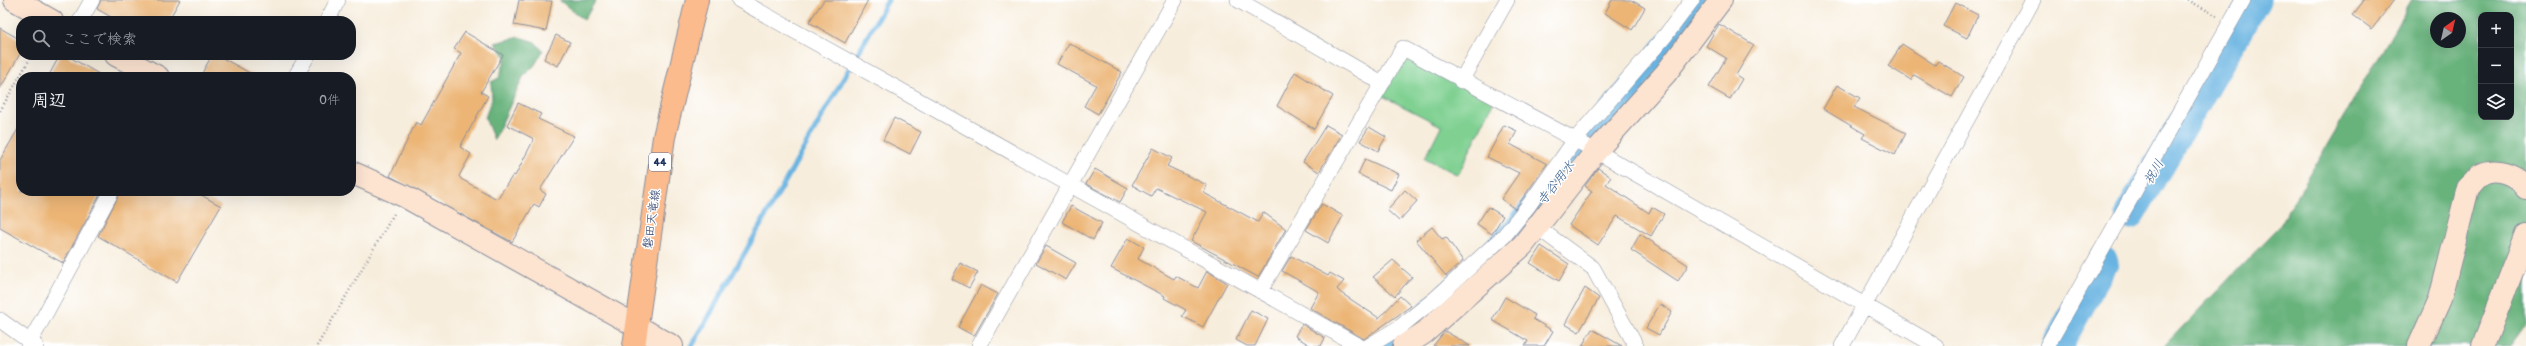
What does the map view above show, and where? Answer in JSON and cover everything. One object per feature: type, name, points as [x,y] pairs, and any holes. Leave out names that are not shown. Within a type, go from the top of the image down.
[{"type":"main road","name":"磐田天竜線","points":[[635,336],[664,137],[697,0]]},
{"type":"street","points":[[15,0],[43,16]]},
{"type":"street","points":[[83,16],[92,0]]},
{"type":"street","points":[[330,16],[338,0]]},
{"type":"street","points":[[739,0],[1359,346]]},
{"type":"street","points":[[979,346],[1175,0]]},
{"type":"street","points":[[1238,0],[1382,83]]},
{"type":"street","points":[[1461,81],[1507,0]]},
{"type":"street","points":[[1369,346],[1400,327],[1436,298],[1504,236],[1529,205],[1575,140],[1665,36],[1692,0]]},
{"type":"street","points":[[1404,346],[1424,333],[1523,245],[1596,151],[1666,73],[1721,0]]},
{"type":"street","points":[[1842,346],[2033,0]]},
{"type":"street","points":[[2047,346],[2243,0]]},
{"type":"street","points":[[1260,291],[1403,48],[1461,81],[1596,151],[1936,346]]},
{"type":"street","points":[[126,60],[148,72]]},
{"type":"street","points":[[298,72],[305,60]]},
{"type":"street","points":[[2419,346],[2440,299],[2468,188],[2480,176],[2508,173],[2522,182],[2526,188]]},
{"type":"street","points":[[356,174],[404,196],[635,336],[672,346]]},
{"type":"street","points":[[0,320],[31,345],[109,196]]},
{"type":"street","points":[[1537,227],[1593,268],[1636,346]]},
{"type":"street","points":[[2483,346],[2526,236]]},
{"type":"path","points":[[2188,0],[2230,24]]},
{"type":"path","points":[[22,72],[29,60]]},
{"type":"path","points":[[0,111],[16,83]]},
{"type":"path","points":[[317,346],[404,196]]},
{"type":"green space","points":[[559,0],[596,0],[584,20]]},
{"type":"green space","points":[[2412,0],[2526,0],[2526,324],[2510,346],[2164,346],[2279,227]]},
{"type":"green space","points":[[519,37],[535,42],[543,51],[534,66],[524,75],[494,140],[485,118],[492,98],[491,82],[499,78],[506,57],[495,43]]},
{"type":"green space","points":[[1403,48],[1495,99],[1458,175],[1425,158],[1441,126],[1377,93]]},
{"type":"building","points":[[101,0],[180,0],[171,16],[109,16],[97,9]]},
{"type":"building","points":[[519,0],[552,1],[546,31],[514,25]]},
{"type":"building","points":[[824,0],[868,0],[845,43],[809,22]]},
{"type":"building","points":[[1612,0],[1631,0],[1645,8],[1632,30],[1605,13]]},
{"type":"building","points":[[2364,0],[2394,0],[2372,29],[2353,15]]},
{"type":"building","points":[[1955,3],[1978,15],[1967,38],[1943,26]]},
{"type":"building","points":[[1719,24],[1754,45],[1736,75],[1742,79],[1730,99],[1709,87],[1726,58],[1706,46]]},
{"type":"building","points":[[0,28],[16,37],[16,60],[0,89]]},
{"type":"building","points":[[465,32],[503,55],[481,92],[488,96],[460,147],[471,154],[459,176],[461,179],[497,199],[513,175],[515,176],[534,139],[507,125],[518,103],[541,114],[538,119],[574,136],[540,190],[546,194],[539,207],[534,204],[512,242],[390,176],[416,122],[421,125],[461,53],[454,49]]},
{"type":"building","points":[[556,35],[570,42],[558,66],[544,59]]},
{"type":"building","points":[[1069,43],[1122,72],[1098,114],[1084,106],[1096,85],[1057,64]]},
{"type":"building","points":[[1902,44],[1935,65],[1938,61],[1964,77],[1952,97],[1914,75],[1911,80],[1888,66]]},
{"type":"building","points":[[57,60],[75,60],[95,72],[51,72]]},
{"type":"building","points":[[209,60],[226,60],[248,72],[203,72]]},
{"type":"building","points":[[1295,72],[1333,96],[1314,129],[1277,106]]},
{"type":"building","points":[[1837,85],[1860,98],[1854,107],[1906,133],[1895,155],[1862,138],[1865,134],[1823,109]]},
{"type":"building","points":[[894,118],[921,132],[910,154],[883,140]]},
{"type":"building","points":[[1326,125],[1342,134],[1319,172],[1303,162]]},
{"type":"building","points":[[1504,125],[1517,131],[1510,144],[1547,164],[1515,209],[1501,199],[1519,173],[1487,157]]},
{"type":"building","points":[[1369,127],[1386,137],[1378,151],[1360,141]]},
{"type":"building","points":[[16,133],[16,196],[99,196],[63,263],[0,228],[0,160]]},
{"type":"building","points":[[1153,148],[1172,158],[1167,166],[1207,185],[1204,193],[1258,222],[1263,212],[1286,229],[1258,277],[1191,241],[1207,212],[1156,188],[1151,196],[1132,185]]},
{"type":"building","points":[[1365,159],[1399,174],[1391,190],[1358,174]]},
{"type":"building","points":[[1598,168],[1611,177],[1606,184],[1649,213],[1652,207],[1664,214],[1651,236],[1617,216],[1598,245],[1569,225],[1592,191],[1585,186]]},
{"type":"building","points":[[1095,169],[1128,188],[1120,202],[1086,184]]},
{"type":"building","points":[[1405,190],[1417,201],[1399,221],[1387,210]]},
{"type":"building","points":[[118,196],[203,196],[221,206],[177,282],[98,236]]},
{"type":"building","points":[[1322,204],[1343,216],[1328,243],[1306,230]]},
{"type":"building","points":[[1071,206],[1102,223],[1093,240],[1062,222]]},
{"type":"building","points":[[1488,207],[1503,216],[1492,234],[1477,224]]},
{"type":"building","points":[[1432,227],[1442,239],[1446,237],[1463,261],[1446,276],[1416,240]]},
{"type":"building","points":[[1640,234],[1688,265],[1678,281],[1631,250]]},
{"type":"building","points":[[1128,238],[1144,247],[1138,259],[1174,279],[1176,276],[1198,288],[1207,271],[1227,283],[1203,327],[1182,316],[1186,310],[1164,298],[1165,296],[1111,268]]},
{"type":"building","points":[[1046,246],[1076,263],[1066,280],[1036,263]]},
{"type":"building","points":[[1541,246],[1569,264],[1559,281],[1530,263]]},
{"type":"building","points":[[1291,256],[1328,276],[1330,273],[1344,281],[1337,289],[1379,318],[1400,296],[1411,306],[1364,339],[1310,308],[1319,292],[1282,271]]},
{"type":"building","points":[[1393,260],[1412,277],[1395,296],[1373,277]]},
{"type":"building","points":[[960,263],[978,272],[969,288],[952,279]]},
{"type":"building","points":[[981,285],[998,294],[974,336],[958,327]]},
{"type":"building","points":[[1585,288],[1599,298],[1579,332],[1565,324]]},
{"type":"building","points":[[1505,297],[1535,315],[1533,319],[1553,331],[1544,346],[1525,346],[1528,341],[1492,320]]},
{"type":"building","points":[[1660,304],[1672,312],[1659,335],[1646,328]]},
{"type":"building","points":[[1251,310],[1268,319],[1255,346],[1247,346],[1236,340]]},
{"type":"building","points":[[1302,324],[1325,338],[1321,346],[1311,346],[1295,336]]},
{"type":"building","points":[[1592,329],[1622,346],[1582,346]]},
{"type":"building","points":[[1445,331],[1470,346],[1433,346]]},
{"type":"waterway","points":[[692,346],[888,0]]},
{"type":"waterway","name":"寺谷用水","points":[[1388,346],[1407,335],[1435,311],[1517,233],[1574,159],[1676,39],[1705,0]]},
{"type":"waterway","name":"祝川","points":[[2130,214],[2255,0]]},
{"type":"waterway","name":"祝川","points":[[2057,346],[2103,262]]}]
